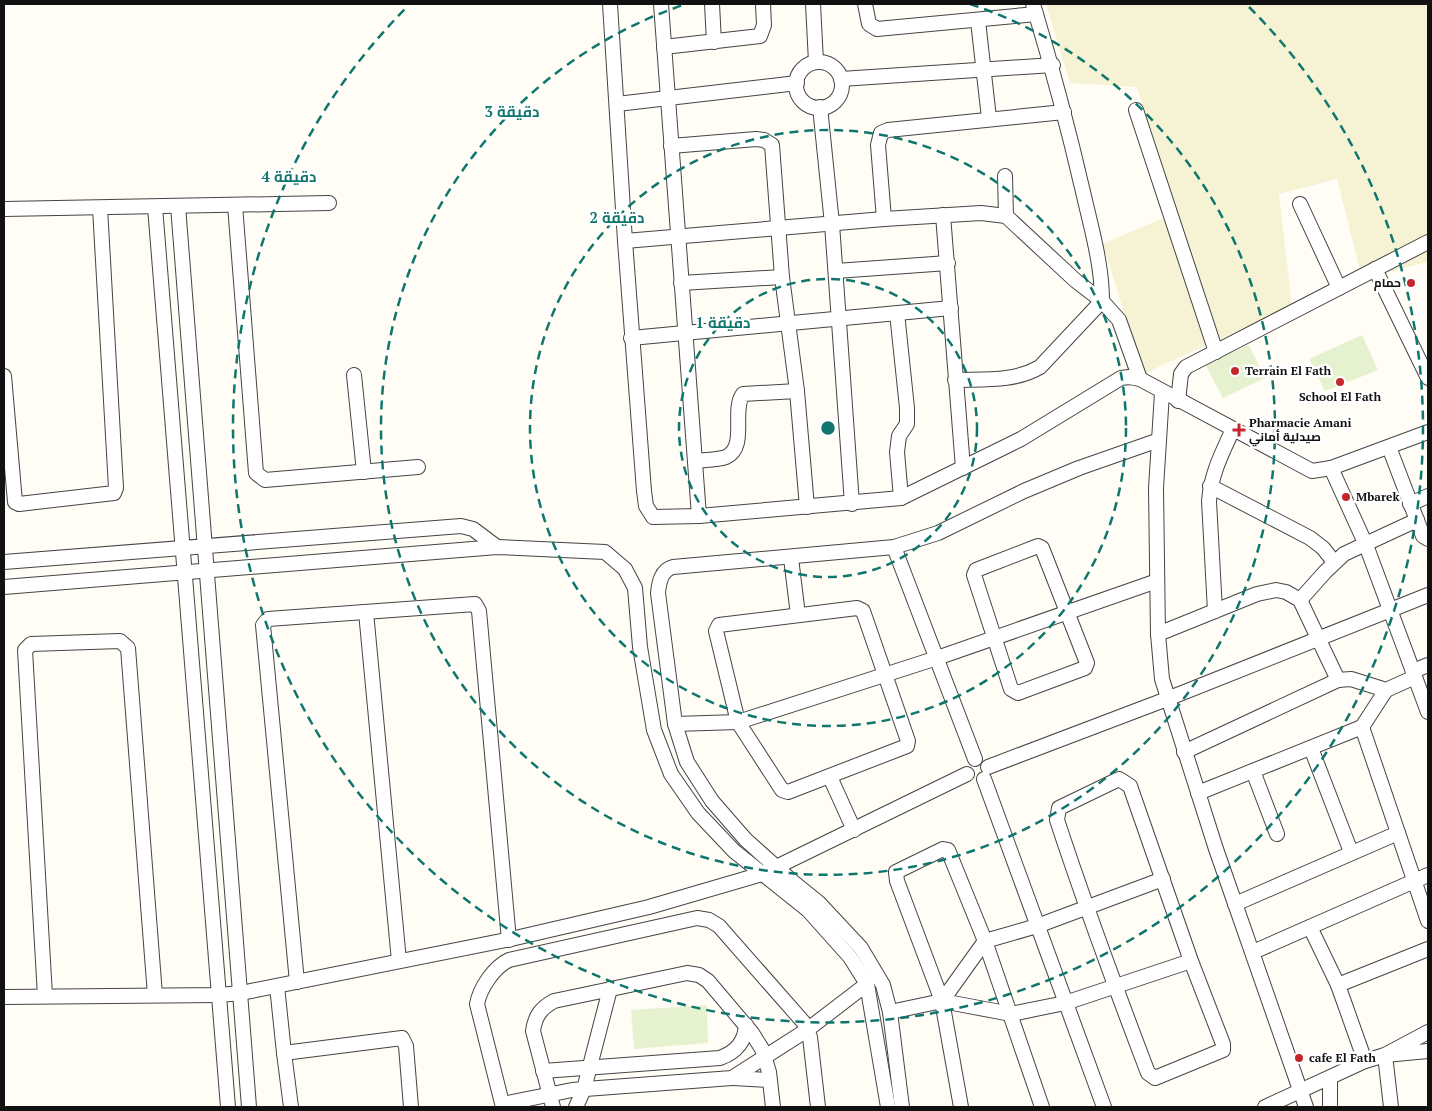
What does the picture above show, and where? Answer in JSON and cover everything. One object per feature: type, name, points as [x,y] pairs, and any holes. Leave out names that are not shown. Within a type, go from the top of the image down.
[{"type":"street","points":[[610,4],[631,338],[646,506],[653,517],[699,516],[852,504],[901,498],[1021,439],[1122,378],[1129,377],[1140,379],[1162,393],[1234,429],[1303,468],[1318,471],[1331,468],[1428,432]]},
{"type":"street","points":[[661,4],[699,516]]},
{"type":"street","points":[[712,4],[714,42]]},
{"type":"street","points":[[664,47],[760,36],[764,25],[763,4]]},
{"type":"street","points":[[813,4],[816,62]]},
{"type":"street","points":[[865,4],[869,24],[876,29],[978,21],[1035,9],[1053,65],[1102,273],[1102,301],[1040,367],[1029,373],[1005,379],[955,380]]},
{"type":"street","points":[[978,21],[989,118]]},
{"type":"street","points":[[816,62],[830,65],[841,79],[842,87],[839,96],[832,104],[820,108],[804,102],[798,93],[797,83],[802,69],[816,62]]},
{"type":"street","points":[[841,79],[1053,65]]},
{"type":"street","points":[[617,104],[797,83]]},
{"type":"street","points":[[820,108],[836,271],[852,504]]},
{"type":"street","points":[[1136,110],[1216,352]]},
{"type":"street","points":[[884,219],[878,145],[880,134],[888,130],[989,118],[1064,112]]},
{"type":"street","points":[[671,146],[756,139],[769,142],[774,152],[782,276],[797,390],[807,507]]},
{"type":"street","points":[[1005,176],[1006,216]]},
{"type":"street","points":[[4,210],[329,203]]},
{"type":"street","points":[[1300,204],[1339,288]]},
{"type":"street","points":[[235,205],[256,473],[265,480],[418,467]]},
{"type":"street","points":[[178,206],[249,1107]]},
{"type":"street","points":[[155,207],[181,548],[228,1107]]},
{"type":"street","points":[[4,376],[15,502],[19,504],[114,493],[116,488],[100,208]]},
{"type":"street","points":[[624,241],[943,215],[986,213],[1006,216],[1076,281],[1102,301],[1123,326],[1140,379]]},
{"type":"street","points":[[943,215],[963,468]]},
{"type":"street","points":[[1178,401],[1183,370],[1428,242]]},
{"type":"street","points":[[836,271],[948,263]]},
{"type":"street","points":[[1375,269],[1428,378]]},
{"type":"street","points":[[681,283],[782,276]]},
{"type":"street","points":[[631,338],[951,308]]},
{"type":"street","points":[[897,313],[907,408],[907,424],[899,436],[897,452],[901,498]]},
{"type":"street","points":[[354,375],[364,472]]},
{"type":"street","points":[[695,461],[726,457],[732,452],[738,438],[738,408],[744,394],[797,390]]},
{"type":"street","points":[[1162,393],[1156,488],[1160,665],[1167,699],[1184,752],[1306,1107]]},
{"type":"street","points":[[1215,611],[1209,501],[1210,486],[1214,472],[1234,429]]},
{"type":"street","points":[[902,1107],[890,1012],[883,985],[862,948],[819,903],[746,840],[712,801],[687,762],[675,724],[658,593],[660,579],[669,568],[673,567],[791,558],[894,547],[938,533],[1024,491],[1079,468],[1160,440]]},
{"type":"street","points":[[1389,447],[1423,536],[1428,539]]},
{"type":"street","points":[[1331,468],[1366,545],[1428,712]]},
{"type":"street","points":[[1210,486],[1310,538],[1323,548],[1334,562]]},
{"type":"street","points":[[1410,504],[1428,496]]},
{"type":"street","points":[[1300,600],[1334,562],[1344,554],[1417,520]]},
{"type":"street","points":[[4,562],[461,526],[472,529],[497,547]]},
{"type":"street","points":[[1038,546],[1042,548],[1068,612],[1087,664],[1085,668],[1018,693],[1011,688],[974,575],[976,570],[1038,546]]},
{"type":"street","points":[[4,587],[497,547],[605,552],[626,569],[634,588],[640,647],[654,730],[671,774],[698,813],[734,851],[808,910],[830,932],[850,957],[867,984],[888,1107]]},
{"type":"street","points":[[894,547],[975,759]]},
{"type":"street","points":[[791,558],[798,615]]},
{"type":"street","points":[[675,724],[738,722],[937,658],[1157,581]]},
{"type":"street","points":[[1158,634],[1257,594],[1276,590],[1286,592],[1300,600],[1338,680]]},
{"type":"street","points":[[967,774],[975,781],[986,773],[1428,595]]},
{"type":"street","points":[[297,982],[264,625],[268,619],[475,604],[479,611],[509,940]]},
{"type":"street","points":[[857,608],[863,611],[908,741],[907,746],[788,792],[782,790],[738,722],[716,631],[719,625],[798,615],[857,608]]},
{"type":"street","points":[[366,612],[398,962]]},
{"type":"street","points":[[45,996],[25,650],[31,644],[120,641],[128,648],[155,996]]},
{"type":"street","points":[[1198,793],[1362,727],[1386,690],[1428,664]]},
{"type":"street","points":[[1184,752],[1338,680],[1351,680],[1386,690]]},
{"type":"street","points":[[1368,685],[1374,708]]},
{"type":"street","points":[[1362,727],[1428,921]]},
{"type":"street","points":[[1310,748],[1351,852]]},
{"type":"street","points":[[967,774],[968,764],[975,759],[983,760],[1037,926],[1104,1107]]},
{"type":"street","points":[[1253,771],[1277,834]]},
{"type":"street","points":[[4,997],[219,995],[241,993],[509,940],[649,907],[762,874],[778,868],[967,774]]},
{"type":"street","points":[[830,777],[854,830]]},
{"type":"street","points":[[1119,779],[1130,786],[1191,961],[1224,1044],[1223,1050],[1155,1078],[1148,1073],[1086,908],[1057,820],[1059,808],[1119,779]]},
{"type":"street","points":[[1235,904],[1398,833]]},
{"type":"street","points":[[961,1107],[942,1001],[897,881],[896,872],[943,849],[948,850],[986,941],[1042,1107]]},
{"type":"street","points":[[1253,952],[1428,875]]},
{"type":"street","points":[[942,1001],[986,941],[1037,926],[1163,879]]},
{"type":"street","points":[[770,1080],[732,1078],[584,1089],[549,1093],[503,1106],[477,1004],[478,996],[495,972],[509,960],[686,920],[697,918],[709,920],[727,934],[801,1019],[807,1030],[818,1107]]},
{"type":"street","points":[[1310,927],[1338,985],[1365,1061]]},
{"type":"street","points":[[1338,985],[1428,949]]},
{"type":"street","points":[[890,1012],[942,1001],[1011,1014],[1065,1003],[1191,961]]},
{"type":"street","points":[[554,1107],[533,1031],[538,1013],[554,1001],[693,973],[708,981],[758,1041],[765,1058],[770,1080],[773,1107]]},
{"type":"street","points":[[732,1078],[807,1030],[867,984]]},
{"type":"street","points":[[277,986],[291,1107]]},
{"type":"street","points":[[576,1107],[584,1089],[610,989]]},
{"type":"street","points":[[543,1071],[720,1058],[739,1046],[743,1040],[746,1025]]},
{"type":"street","points":[[1266,1107],[1330,1079],[1365,1061],[1385,1055],[1428,1032]]},
{"type":"street","points":[[284,1053],[402,1038],[406,1046],[411,1107]]},
{"type":"street","points":[[1385,1055],[1428,1052]]},
{"type":"street","points":[[1385,1055],[1391,1107]]},
{"type":"street","points":[[1330,1079],[1330,1107]]},
{"type":"shaded area","points":[[1046,4],[1428,4],[1428,262],[1362,279],[1337,179],[1279,194],[1292,306],[1143,374],[1103,244],[1177,212],[1137,87],[1070,83]]},
{"type":"green space","points":[[1362,335],[1378,370],[1325,391],[1309,359]]},
{"type":"green space","name":"Terrain El Fath","points":[[1249,345],[1265,378],[1223,398],[1205,364]]},
{"type":"green space","points":[[707,1005],[708,1043],[634,1049],[631,1010]]},
{"type":"place","name":"حمام","points":[[1411,283]]},
{"type":"place","name":"Terrain El Fath","points":[[1235,371]]},
{"type":"place","name":"School El Fath","points":[[1340,382]]},
{"type":"place","name":"Pharmacie Amani صيدلية أماني","points":[[1239,430]]},
{"type":"place","name":"Mbarek","points":[[1346,497]]},
{"type":"place","name":"cafe El Fath","points":[[1299,1058]]}]
